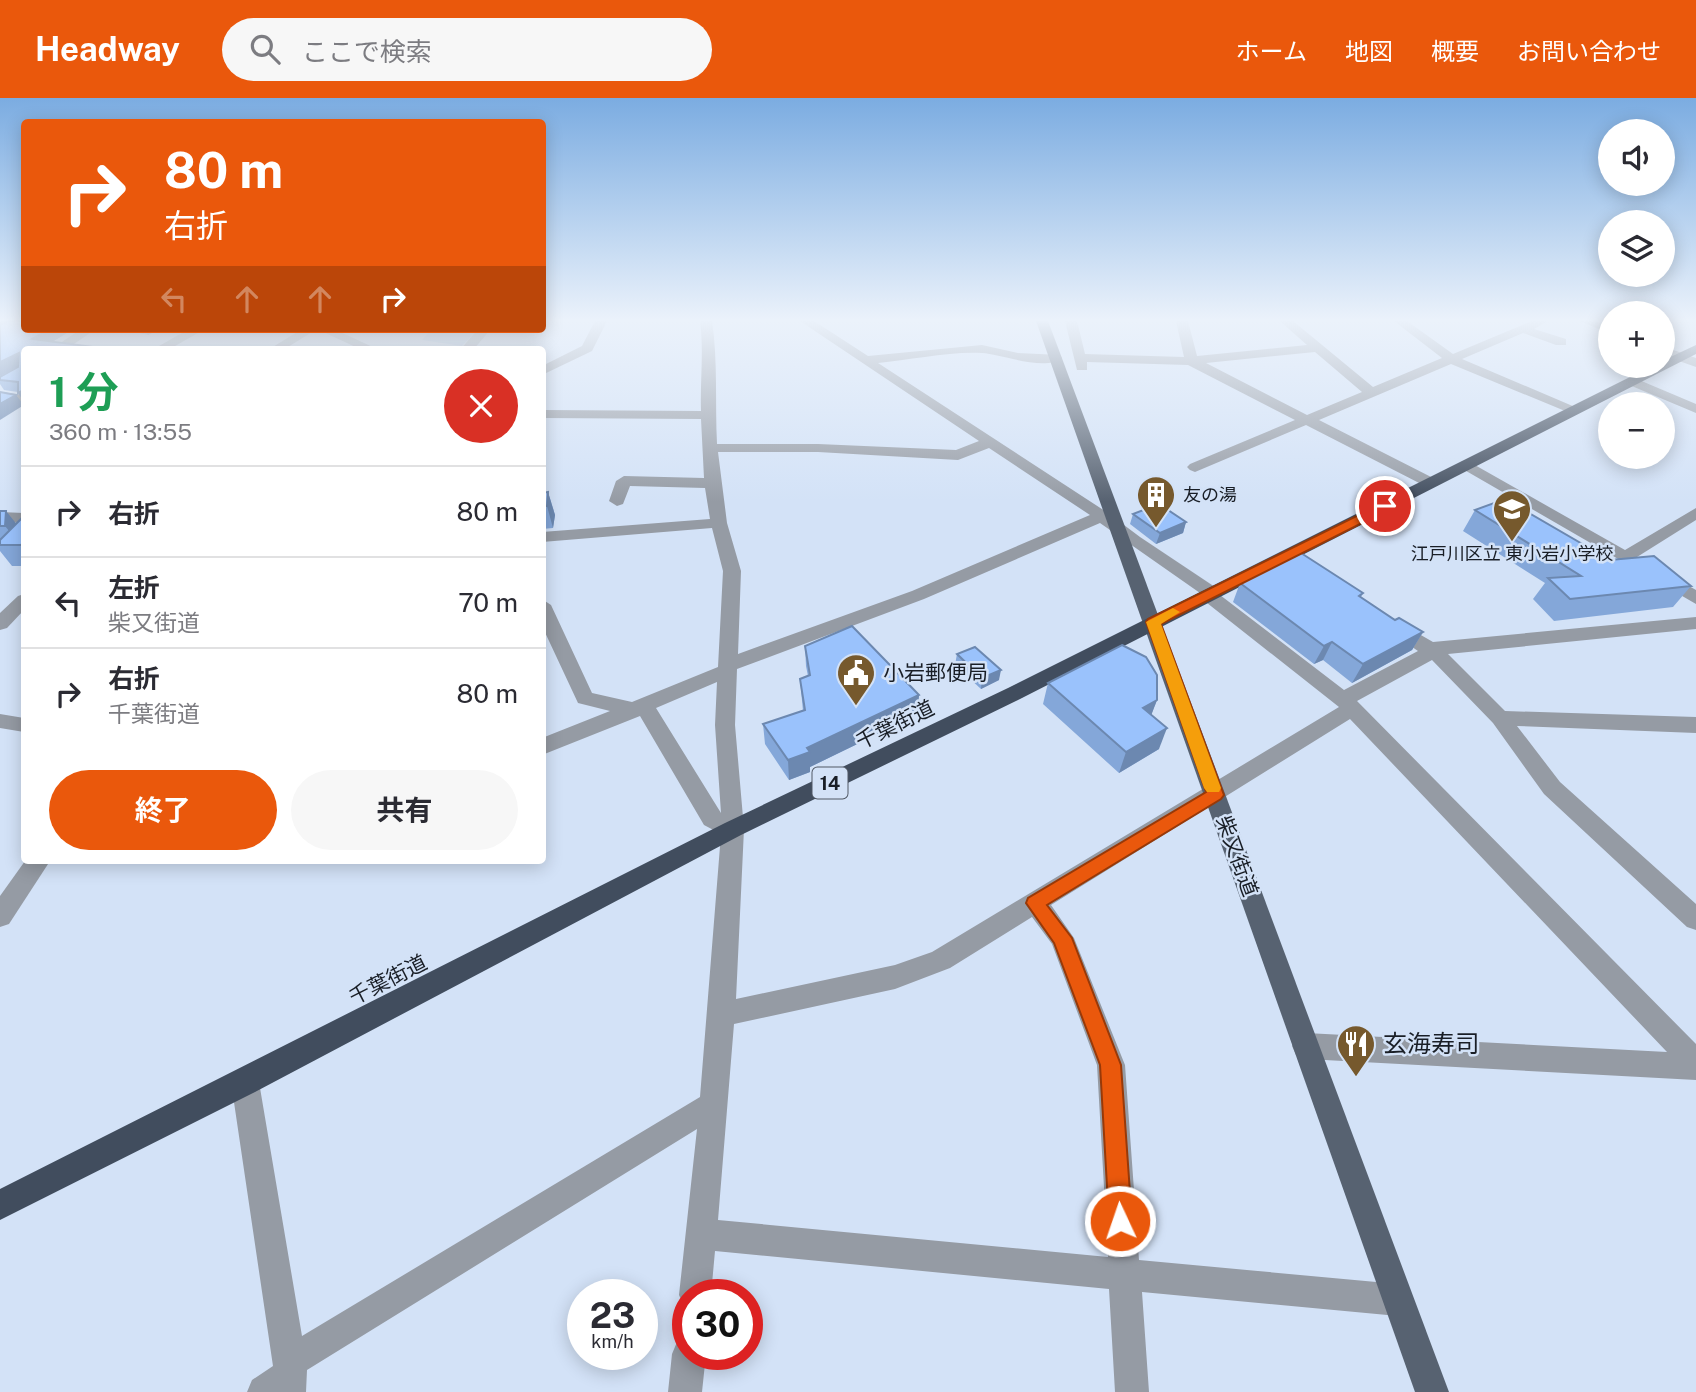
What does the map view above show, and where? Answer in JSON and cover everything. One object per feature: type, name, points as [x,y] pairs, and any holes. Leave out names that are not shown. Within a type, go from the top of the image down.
[{"type":"highway","name":"千葉街道","points":[[0,1205],[245,1082],[733,829],[900,750],[1631,381]]},
{"type":"main road","name":"柴又街道","points":[[1063,381],[1110,522],[1153,622],[1432,1392]]},
{"type":"street","points":[[697,1279],[722,1014],[733,829],[725,725],[732,571],[712,483],[707,381]]},
{"type":"street","points":[[898,381],[1110,522],[1210,594],[1347,704],[1696,1065]]},
{"type":"street","points":[[1231,381],[1431,483]]},
{"type":"street","points":[[1357,381],[1371,393]]},
{"type":"street","points":[[1195,467],[1400,381]]},
{"type":"street","points":[[1505,381],[1575,410]]},
{"type":"street","points":[[1633,381],[1696,409]]},
{"type":"street","points":[[0,396],[21,399]]},
{"type":"street","points":[[546,415],[709,415]]},
{"type":"street","points":[[711,448],[818,448],[958,455],[990,442]]},
{"type":"street","points":[[1466,466],[1696,598]]},
{"type":"street","points":[[617,500],[624,481],[712,483]]},
{"type":"street","points":[[1625,557],[1696,513]]},
{"type":"street","points":[[0,517],[21,519]]},
{"type":"street","points":[[546,745],[641,708],[729,667],[1110,522]]},
{"type":"street","points":[[546,537],[719,523]]},
{"type":"street","points":[[1286,555],[1307,569]]},
{"type":"street","points":[[10,621],[21,604]]},
{"type":"street","points":[[1374,613],[1432,650],[1500,718],[1552,788],[1685,899],[1696,919]]},
{"type":"street","points":[[546,614],[585,698],[641,708],[712,819],[733,829]]},
{"type":"street","points":[[722,1014],[895,977],[942,960],[1215,795],[1347,704],[1432,650],[1696,623]]},
{"type":"street","points":[[1500,718],[1696,725]]},
{"type":"street","points":[[0,721],[21,724]]},
{"type":"street","points":[[0,916],[36,864]]},
{"type":"street","points":[[1035,903],[1062,938],[1111,1065],[1132,1392]]},
{"type":"street","points":[[1306,1046],[1696,1065]]},
{"type":"street","points":[[245,1082],[283,1380],[693,1115],[714,1105]]},
{"type":"street","points":[[701,1234],[1398,1300]]},
{"type":"street","points":[[685,1392],[687,1370]]},
{"type":"building","points":[[12,381],[21,381],[21,392],[18,393],[18,382]]},
{"type":"building","points":[[0,392],[16,395],[0,404]]},
{"type":"building","points":[[1505,499],[1610,560],[1654,556],[1691,586],[1570,599],[1548,578],[1581,576],[1475,510]]},
{"type":"building","points":[[1159,504],[1186,522],[1160,533],[1133,514]]},
{"type":"building","points":[[0,511],[6,511],[5,526],[0,526]]},
{"type":"building","points":[[21,519],[21,545],[0,545],[0,540]]},
{"type":"building","points":[[1301,553],[1363,593],[1359,596],[1395,620],[1399,618],[1423,632],[1363,664],[1332,642],[1324,646],[1240,583]]},
{"type":"building","name":"小岩郵便局","points":[[852,626],[919,695],[807,748],[810,752],[788,760],[763,724],[805,710],[800,679],[810,675],[805,646]]},
{"type":"building","points":[[1122,645],[1146,657],[1157,675],[1157,700],[1143,708],[1167,728],[1126,752],[1048,683]]},
{"type":"building","points":[[975,647],[1001,670],[982,678],[957,654]]},
{"type":"slow traffic","points":[[1173,612],[1153,622],[1213,788]]},
{"type":"place","name":"友の湯","points":[[1156,529]]},
{"type":"place","name":"江戸川区立 東小岩小学校","points":[[1512,543]]},
{"type":"place","name":"小岩郵便局","points":[[856,707]]},
{"type":"place","name":"玄海寿司","points":[[1356,1078]]},
{"type":"route","points":[[1120,1221],[1111,1065],[1062,938],[1035,903],[1215,795],[1153,622],[1385,506]]}]
